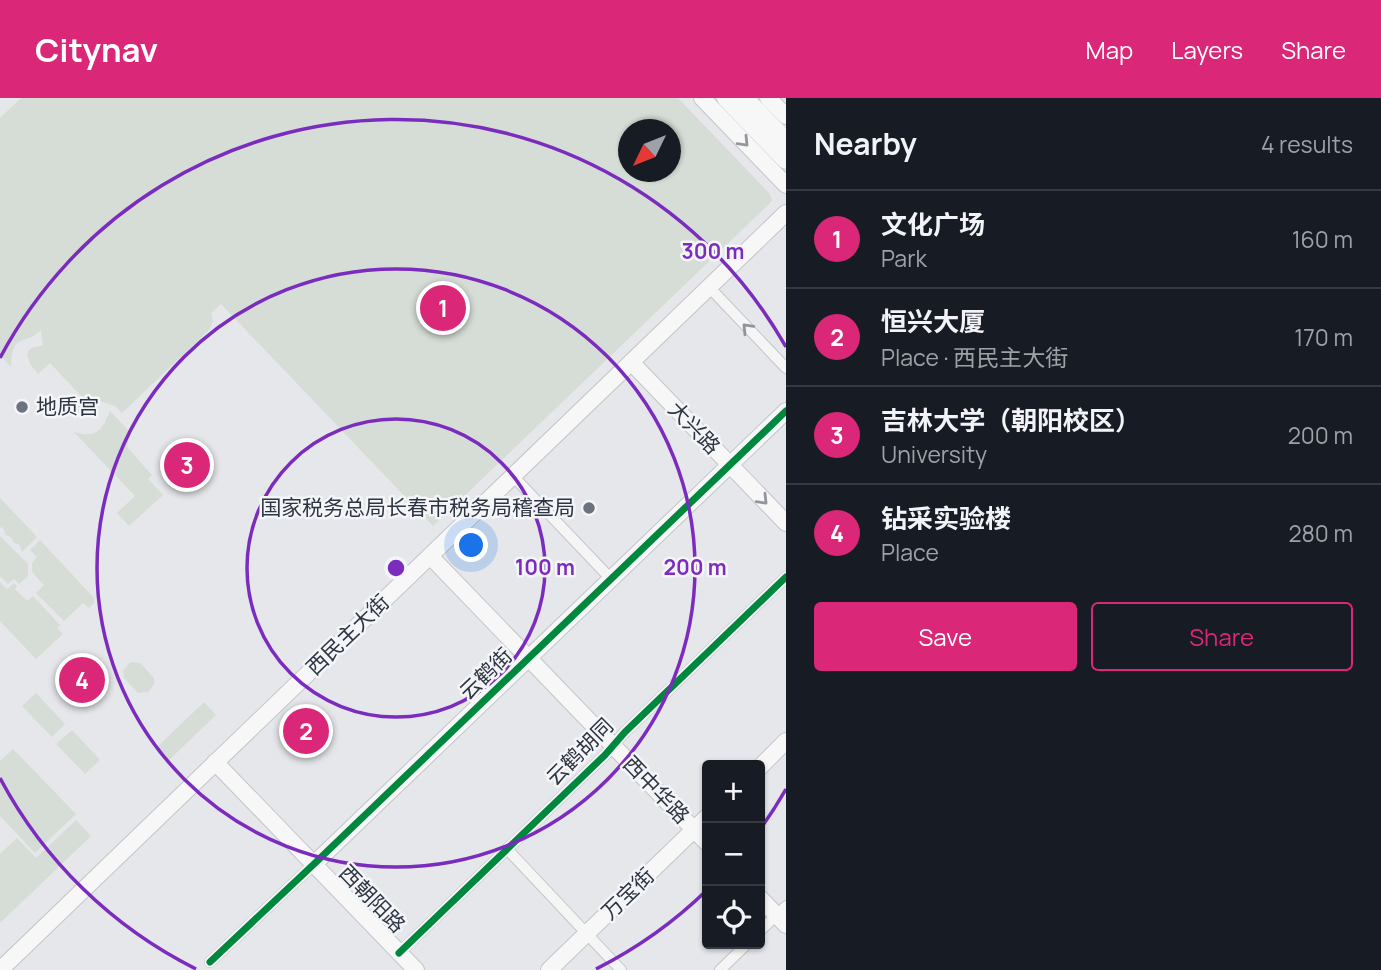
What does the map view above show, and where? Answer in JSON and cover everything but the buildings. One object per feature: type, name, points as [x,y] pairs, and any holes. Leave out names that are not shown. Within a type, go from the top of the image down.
[{"type":"main road","points":[[726,98],[786,160]]},
{"type":"main road","points":[[744,98],[786,141]]},
{"type":"street","points":[[702,98],[786,185]]},
{"type":"street","points":[[768,98],[786,117]]},
{"type":"street","name":"西民主大街","points":[[6,968],[215,762],[786,213]]},
{"type":"street","points":[[709,287],[786,368]]},
{"type":"street","name":"大兴路","points":[[631,362],[786,523]]},
{"type":"street","name":"云鹤街","points":[[210,962],[786,411]]},
{"type":"street","points":[[513,476],[611,579]]},
{"type":"street","name":"西中华路","points":[[430,556],[702,838]]},
{"type":"street","name":"云鹤胡同","points":[[399,953],[786,577]]},
{"type":"street","points":[[765,762],[786,741]]},
{"type":"street","name":"西朝阳路","points":[[215,762],[416,970]]},
{"type":"street","name":"万宝街","points":[[549,970],[702,822]]},
{"type":"street","points":[[507,849],[621,970]]},
{"type":"street","points":[[765,902],[783,915],[765,928]]},
{"type":"street","points":[[720,970],[742,949]]},
{"type":"shaded area","points":[[21,98],[678,98],[770,194],[772,200],[433,526],[221,304],[211,313],[213,321],[210,329],[122,413],[115,406],[97,400],[94,412],[88,416],[70,407],[81,396],[50,363],[38,374],[30,364],[27,355],[29,350],[35,346],[43,346],[41,330],[16,344],[11,367],[0,355],[0,118]]},
{"type":"shaded area","points":[[110,411],[130,432],[127,447],[152,475],[148,479],[163,495],[129,526],[117,513],[135,496],[74,432],[88,434],[98,431]]},
{"type":"shaded area","points":[[0,498],[37,537],[22,552],[19,544],[14,543],[0,527]]},
{"type":"shaded area","points":[[0,536],[28,564],[28,576],[19,584],[14,579],[8,584],[0,576]]},
{"type":"shaded area","points":[[40,540],[94,598],[94,603],[89,608],[83,603],[64,621],[36,593],[44,585],[32,572],[32,563],[37,557],[30,550]]},
{"type":"shaded area","points":[[0,582],[7,589],[14,583],[17,586],[15,589],[27,601],[33,596],[60,625],[57,628],[63,634],[36,659],[0,621]]},
{"type":"shaded area","points":[[130,662],[140,663],[154,678],[154,684],[148,692],[138,693],[124,678],[123,671]]},
{"type":"shaded area","points":[[36,693],[65,724],[52,737],[22,706]]},
{"type":"shaded area","points":[[204,702],[216,715],[167,762],[155,749]]},
{"type":"shaded area","points":[[72,730],[100,760],[85,774],[56,744]]},
{"type":"shaded area","points":[[13,749],[76,814],[35,853],[0,816],[0,761]]},
{"type":"shaded area","points":[[76,820],[91,836],[0,923],[0,854],[17,838],[36,858]]},
{"type":"cycle path","points":[[210,962],[786,411]]},
{"type":"cycle path","points":[[399,953],[786,577]]},
{"type":"place","name":"文化广场","points":[[443,308]]},
{"type":"place","name":"地质宫","points":[[22,407]]},
{"type":"place","name":"吉林大学（朝阳校区）","points":[[187,465]]},
{"type":"place","name":"国家税务总局长春市税务局稽查局","points":[[589,508]]},
{"type":"place","name":"钻采实验楼","points":[[82,680]]},
{"type":"place","name":"恒兴大厦","points":[[306,731]]}]
